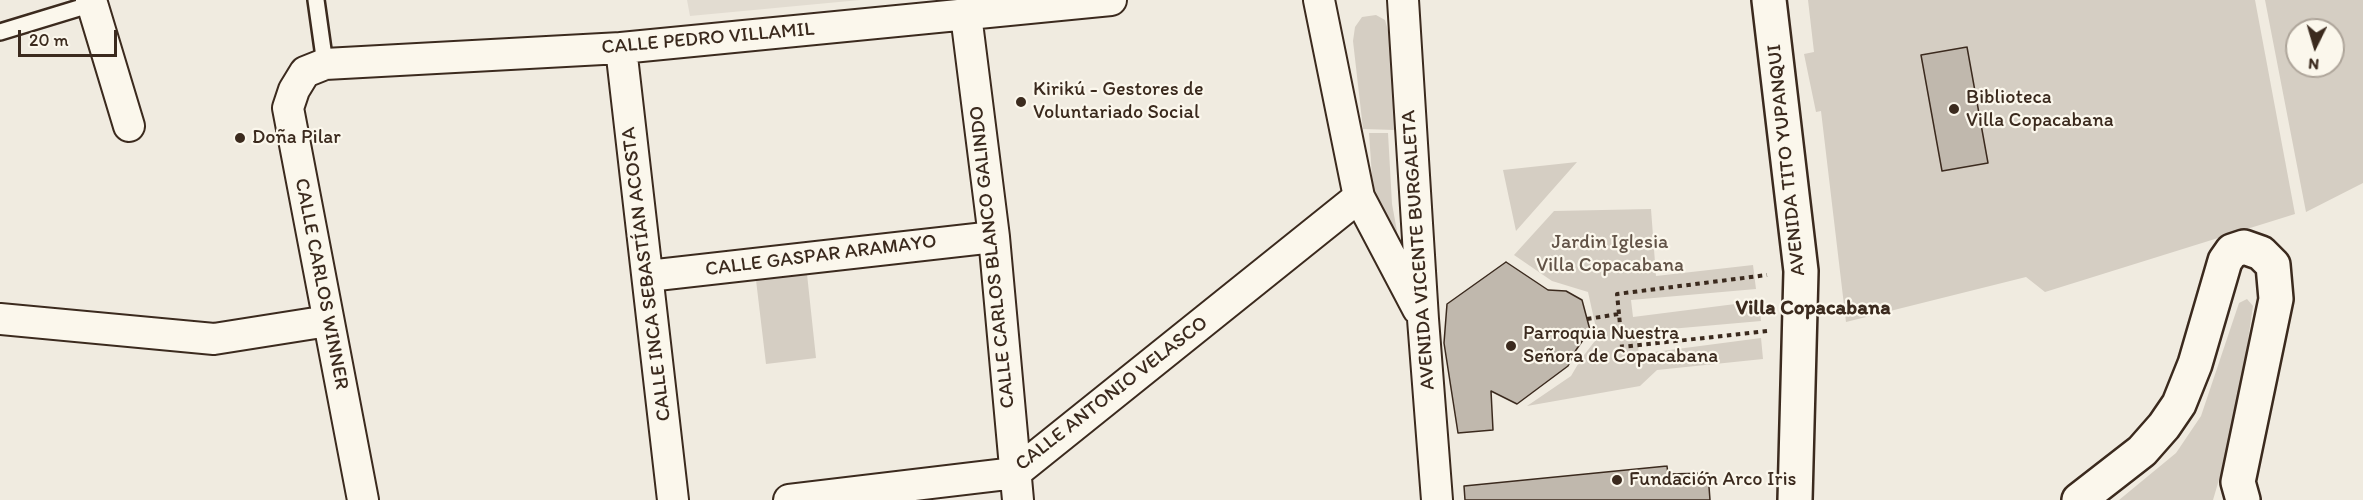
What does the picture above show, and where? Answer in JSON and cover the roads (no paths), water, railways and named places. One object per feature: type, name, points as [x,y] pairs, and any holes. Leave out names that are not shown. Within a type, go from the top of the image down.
[{"type":"main road","name":"AVENIDA TITO YUPANQUI","points":[[1769,0],[1801,271],[1795,500]]},
{"type":"main road","points":[[2079,500],[2142,451],[2174,411],[2195,364],[2225,261],[2232,251],[2244,247],[2261,253],[2272,265],[2276,299],[2238,482],[2243,500]]},
{"type":"street","name":"CALLE PEDRO VILLAMIL","points":[[315,68],[621,48],[1111,0]]},
{"type":"street","points":[[1319,0],[1359,197],[1423,319]]},
{"type":"street","name":"AVENIDA VICENTE BURGALETA","points":[[1403,0],[1437,500]]},
{"type":"street","points":[[92,2],[129,126]]},
{"type":"street","name":"CALLE CARLOS BLANCO GALINDO","points":[[966,15],[994,237],[1017,486]]},
{"type":"street","name":"CALLE INCA SEBASTÍAN ACOSTA","points":[[621,48],[673,500]]},
{"type":"street","name":"CALLE CARLOS WINNER","points":[[315,68],[294,90],[288,108],[363,500]]},
{"type":"street","name":"CALLE ANTONIO VELASCO","points":[[789,500],[1017,486],[1359,197]]},
{"type":"street","name":"CALLE GASPAR ARAMAYO","points":[[648,276],[994,237]]},
{"type":"street","points":[[0,319],[214,339],[328,321]]},
{"type":"lane","points":[[315,68],[316,0]]},
{"type":"lane","points":[[0,32],[92,2]]},
{"type":"place","name":"Kirikú - Gestores de Voluntariado Social","points":[[1021,102]]},
{"type":"place","name":"Biblioteca Villa Copacabana","points":[[1954,109]]},
{"type":"place","name":"Doña Pilar","points":[[240,138]]},
{"type":"place","name":"Parroquia Nuestra Señora de Copacabana","points":[[1511,346]]},
{"type":"place","name":"Fundación Arco Iris","points":[[1617,480]]},
{"type":"district","name":"Villa Copacabana","points":[[1813,309]]},
{"type":"park label","name":"Jardin Iglesia Villa Copacabana","points":[[1610,254]]}]
